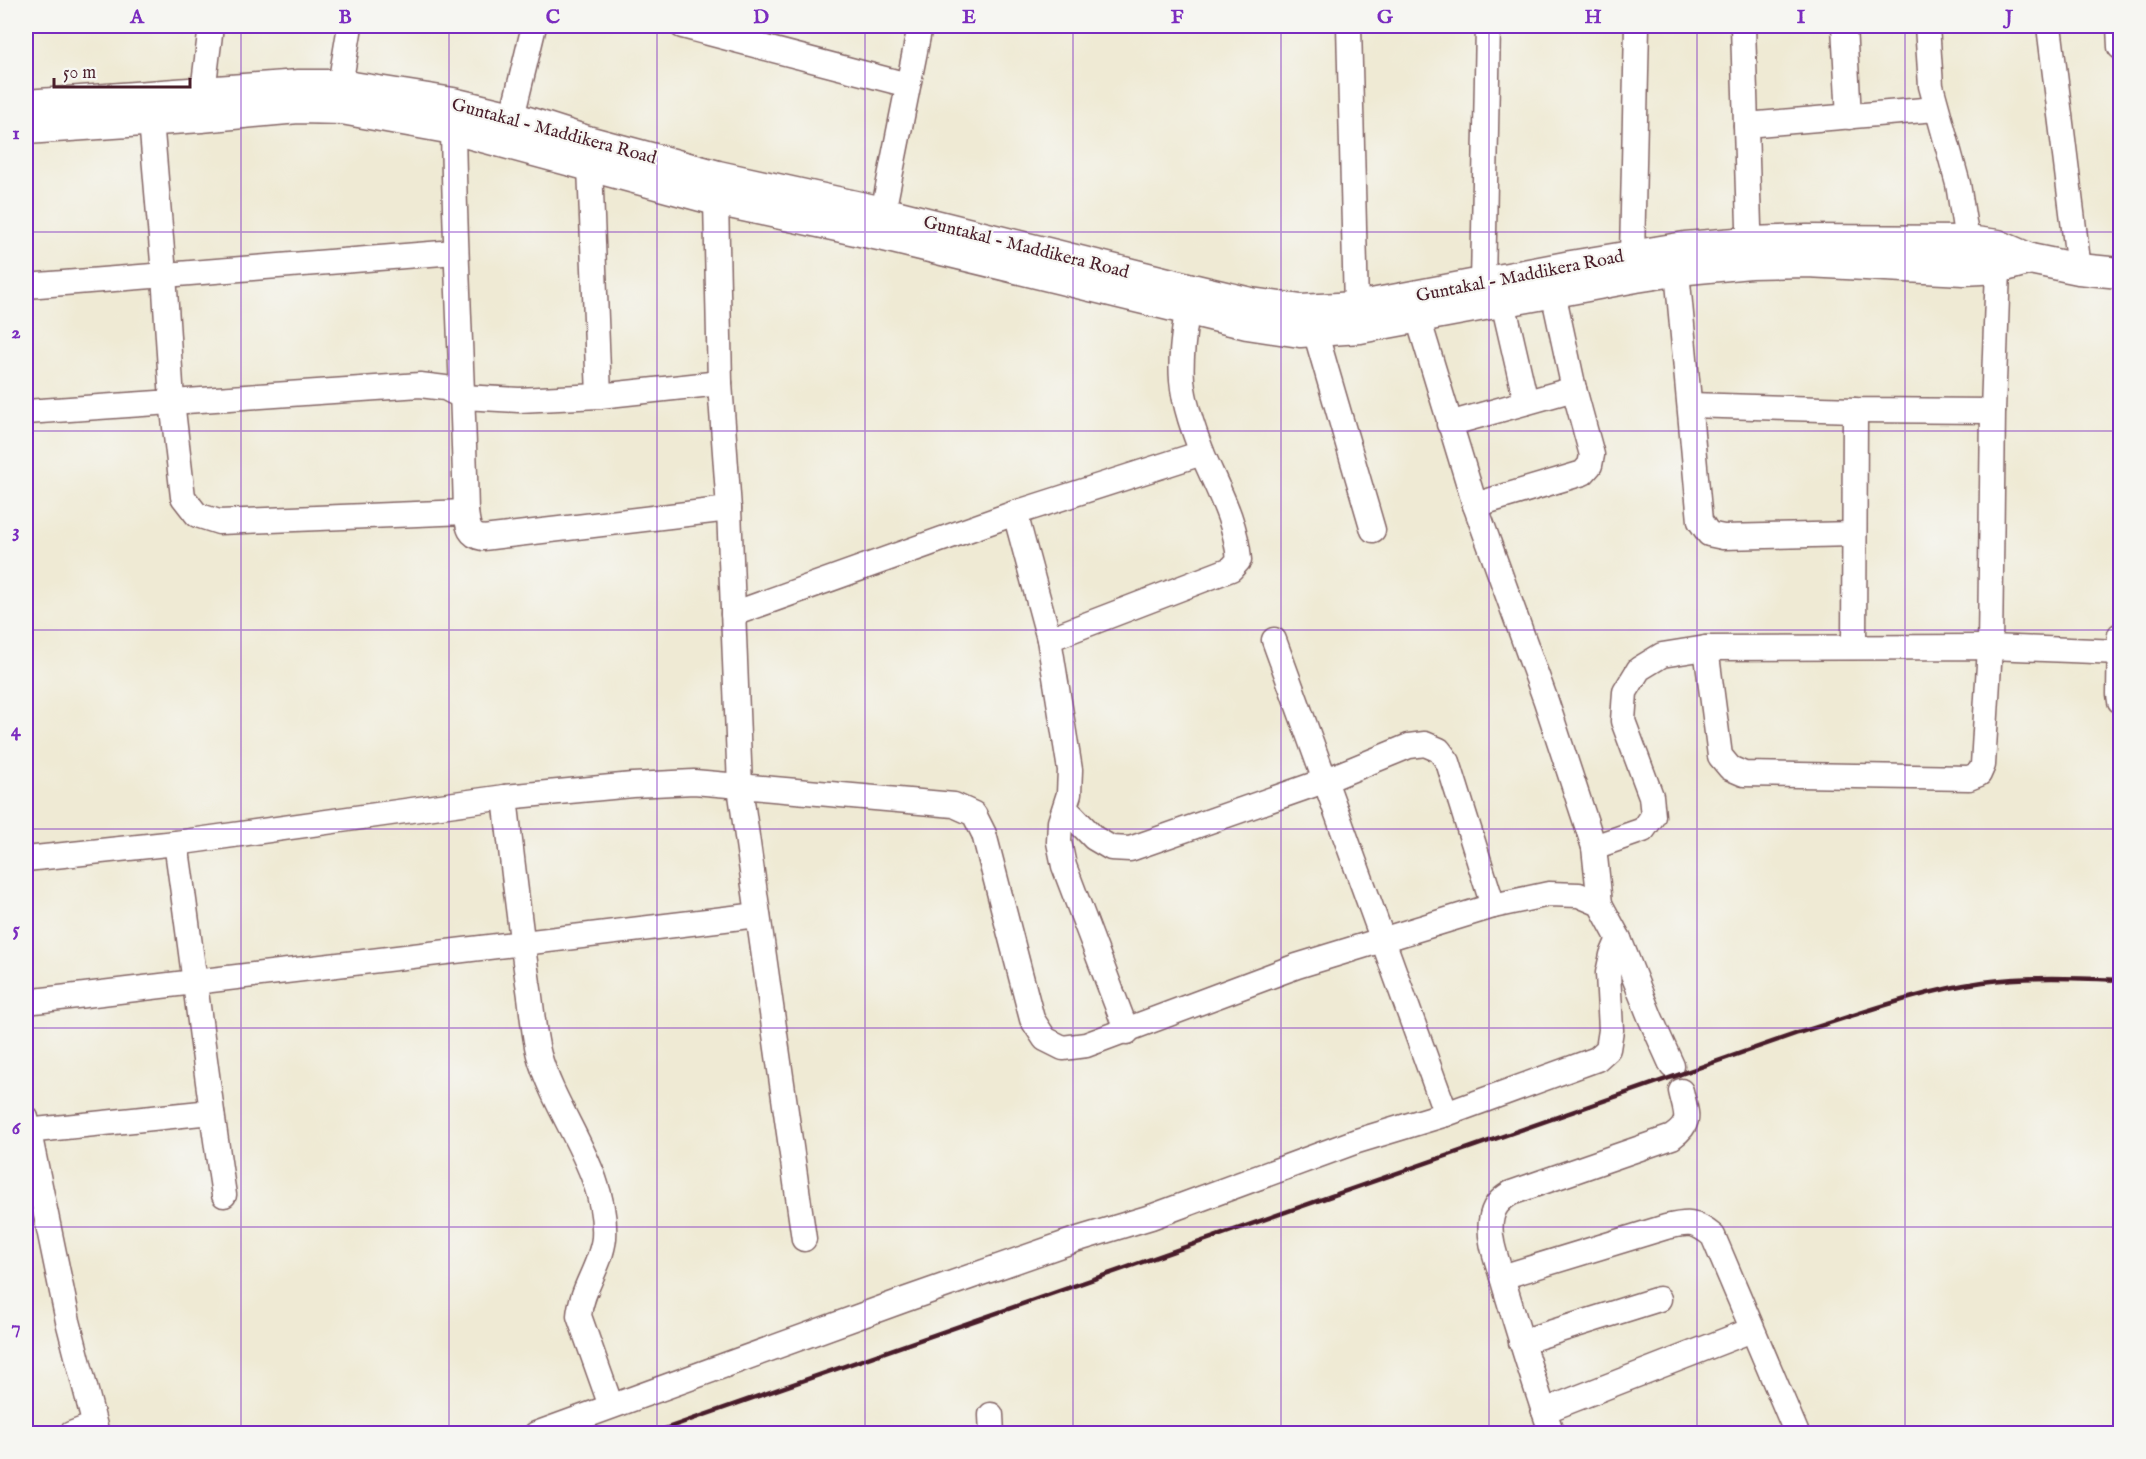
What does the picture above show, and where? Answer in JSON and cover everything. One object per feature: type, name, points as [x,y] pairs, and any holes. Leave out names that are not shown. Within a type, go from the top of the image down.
[{"type":"main road","name":"Guntakal - Maddikera Road","points":[[26,129],[151,120],[201,104],[299,85],[340,85],[453,103],[512,117],[587,141],[718,176],[1186,310],[1247,324],[1300,332],[1360,328],[1418,318],[1493,293],[1632,256],[1685,247],[1750,253],[1807,262],[1964,270],[1998,268],[2031,259]]},
{"type":"main road","name":"Guntakal - Maddikera Road","points":[[26,105],[201,104],[342,109],[453,129],[716,200],[880,223],[1251,303],[1301,310],[1356,307],[1493,293],[1553,292],[1677,271],[1750,253],[1967,241],[1998,244],[2031,259],[2079,269],[2121,273]]},
{"type":"street","points":[[201,104],[211,26]]},
{"type":"street","points":[[340,85],[350,26]]},
{"type":"street","points":[[512,117],[534,26]]},
{"type":"street","points":[[682,26],[908,85]]},
{"type":"street","points":[[880,223],[920,26]]},
{"type":"street","points":[[1349,26],[1356,307]]},
{"type":"street","points":[[1488,26],[1493,293],[1526,402]]},
{"type":"street","points":[[1632,256],[1637,26]]},
{"type":"street","points":[[1743,26],[1750,253]]},
{"type":"street","points":[[1844,26],[1849,117]]},
{"type":"street","points":[[1927,26],[1931,86],[1958,184],[1967,241]]},
{"type":"street","points":[[2049,26],[2079,269]]},
{"type":"street","points":[[2119,26],[2121,47]]},
{"type":"street","points":[[1746,125],[1936,109]]},
{"type":"street","points":[[151,120],[172,401],[183,497],[197,515],[219,522],[466,512]]},
{"type":"street","points":[[453,129],[455,252],[464,397],[468,530],[475,537],[483,538],[729,509]]},
{"type":"street","points":[[590,166],[599,396]]},
{"type":"street","points":[[716,200],[720,383],[729,509],[740,787],[804,1239]]},
{"type":"street","points":[[26,286],[455,252]]},
{"type":"street","points":[[1706,648],[1720,756],[1730,768],[1744,774],[1969,778],[1978,774],[1983,765],[1990,647],[1993,411],[1998,268]]},
{"type":"street","points":[[1677,271],[1700,520],[1709,534],[1723,537],[1853,534]]},
{"type":"street","points":[[1475,505],[1582,472],[1590,465],[1592,455],[1574,388],[1553,292]]},
{"type":"street","points":[[1049,639],[1232,569],[1239,560],[1233,522],[1202,453],[1187,408],[1182,381],[1181,357],[1186,310]]},
{"type":"street","points":[[1418,318],[1475,505],[1546,701],[1594,848],[1600,904],[1619,939],[1672,1066]]},
{"type":"street","points":[[1315,331],[1373,530]]},
{"type":"street","points":[[26,412],[420,385],[445,388],[464,397],[519,400],[599,396],[720,383]]},
{"type":"street","points":[[1449,424],[1574,388]]},
{"type":"street","points":[[1690,405],[1993,411]]},
{"type":"street","points":[[1854,647],[1855,410]]},
{"type":"street","points":[[733,614],[1015,513],[1202,453]]},
{"type":"street","points":[[1015,513],[1049,639],[1070,770],[1069,794],[1060,822],[1059,842],[1064,866],[1127,1032]]},
{"type":"street","points":[[1274,640],[1446,1114]]},
{"type":"street","points":[[1594,848],[1643,830],[1653,816],[1650,796],[1623,721],[1625,692],[1639,669],[1662,655],[1706,648],[2120,646],[2119,694],[2121,701]]},
{"type":"street","points":[[1065,808],[1094,838],[1111,848],[1130,849],[1324,781],[1408,746],[1425,744],[1439,750],[1448,762],[1493,906]]},
{"type":"street","points":[[26,859],[176,843],[505,797],[633,785],[694,782],[954,805],[974,814],[984,834],[1032,1019],[1045,1039],[1063,1048],[1086,1045],[1127,1032],[1297,966],[1493,906],[1549,894],[1579,895],[1600,904]]},
{"type":"street","points":[[505,797],[538,1052],[551,1089],[599,1190],[604,1238],[593,1275],[580,1305],[579,1316],[611,1406]]},
{"type":"street","points":[[176,843],[224,1195]]},
{"type":"street","points":[[26,1002],[758,915]]},
{"type":"street","points":[[536,1434],[904,1299],[1078,1239],[1151,1217],[1357,1141],[1446,1114],[1597,1059],[1608,1049],[1611,1030],[1608,973],[1619,939]]},
{"type":"street","points":[[1681,1091],[1686,1121],[1684,1129],[1672,1137],[1511,1193],[1500,1200],[1493,1210],[1490,1224],[1493,1243],[1521,1342],[1548,1422],[1752,1330]]},
{"type":"street","points":[[71,1434],[95,1429],[68,1321],[26,1126],[211,1112]]},
{"type":"street","points":[[1502,1277],[1686,1222],[1701,1226],[1713,1236],[1797,1434]]},
{"type":"street","points":[[1521,1342],[1659,1299]]},
{"type":"railway","points":[[650,1434],[1798,1033],[1890,1004],[1936,991],[2000,980],[2052,978],[2120,980]]}]
